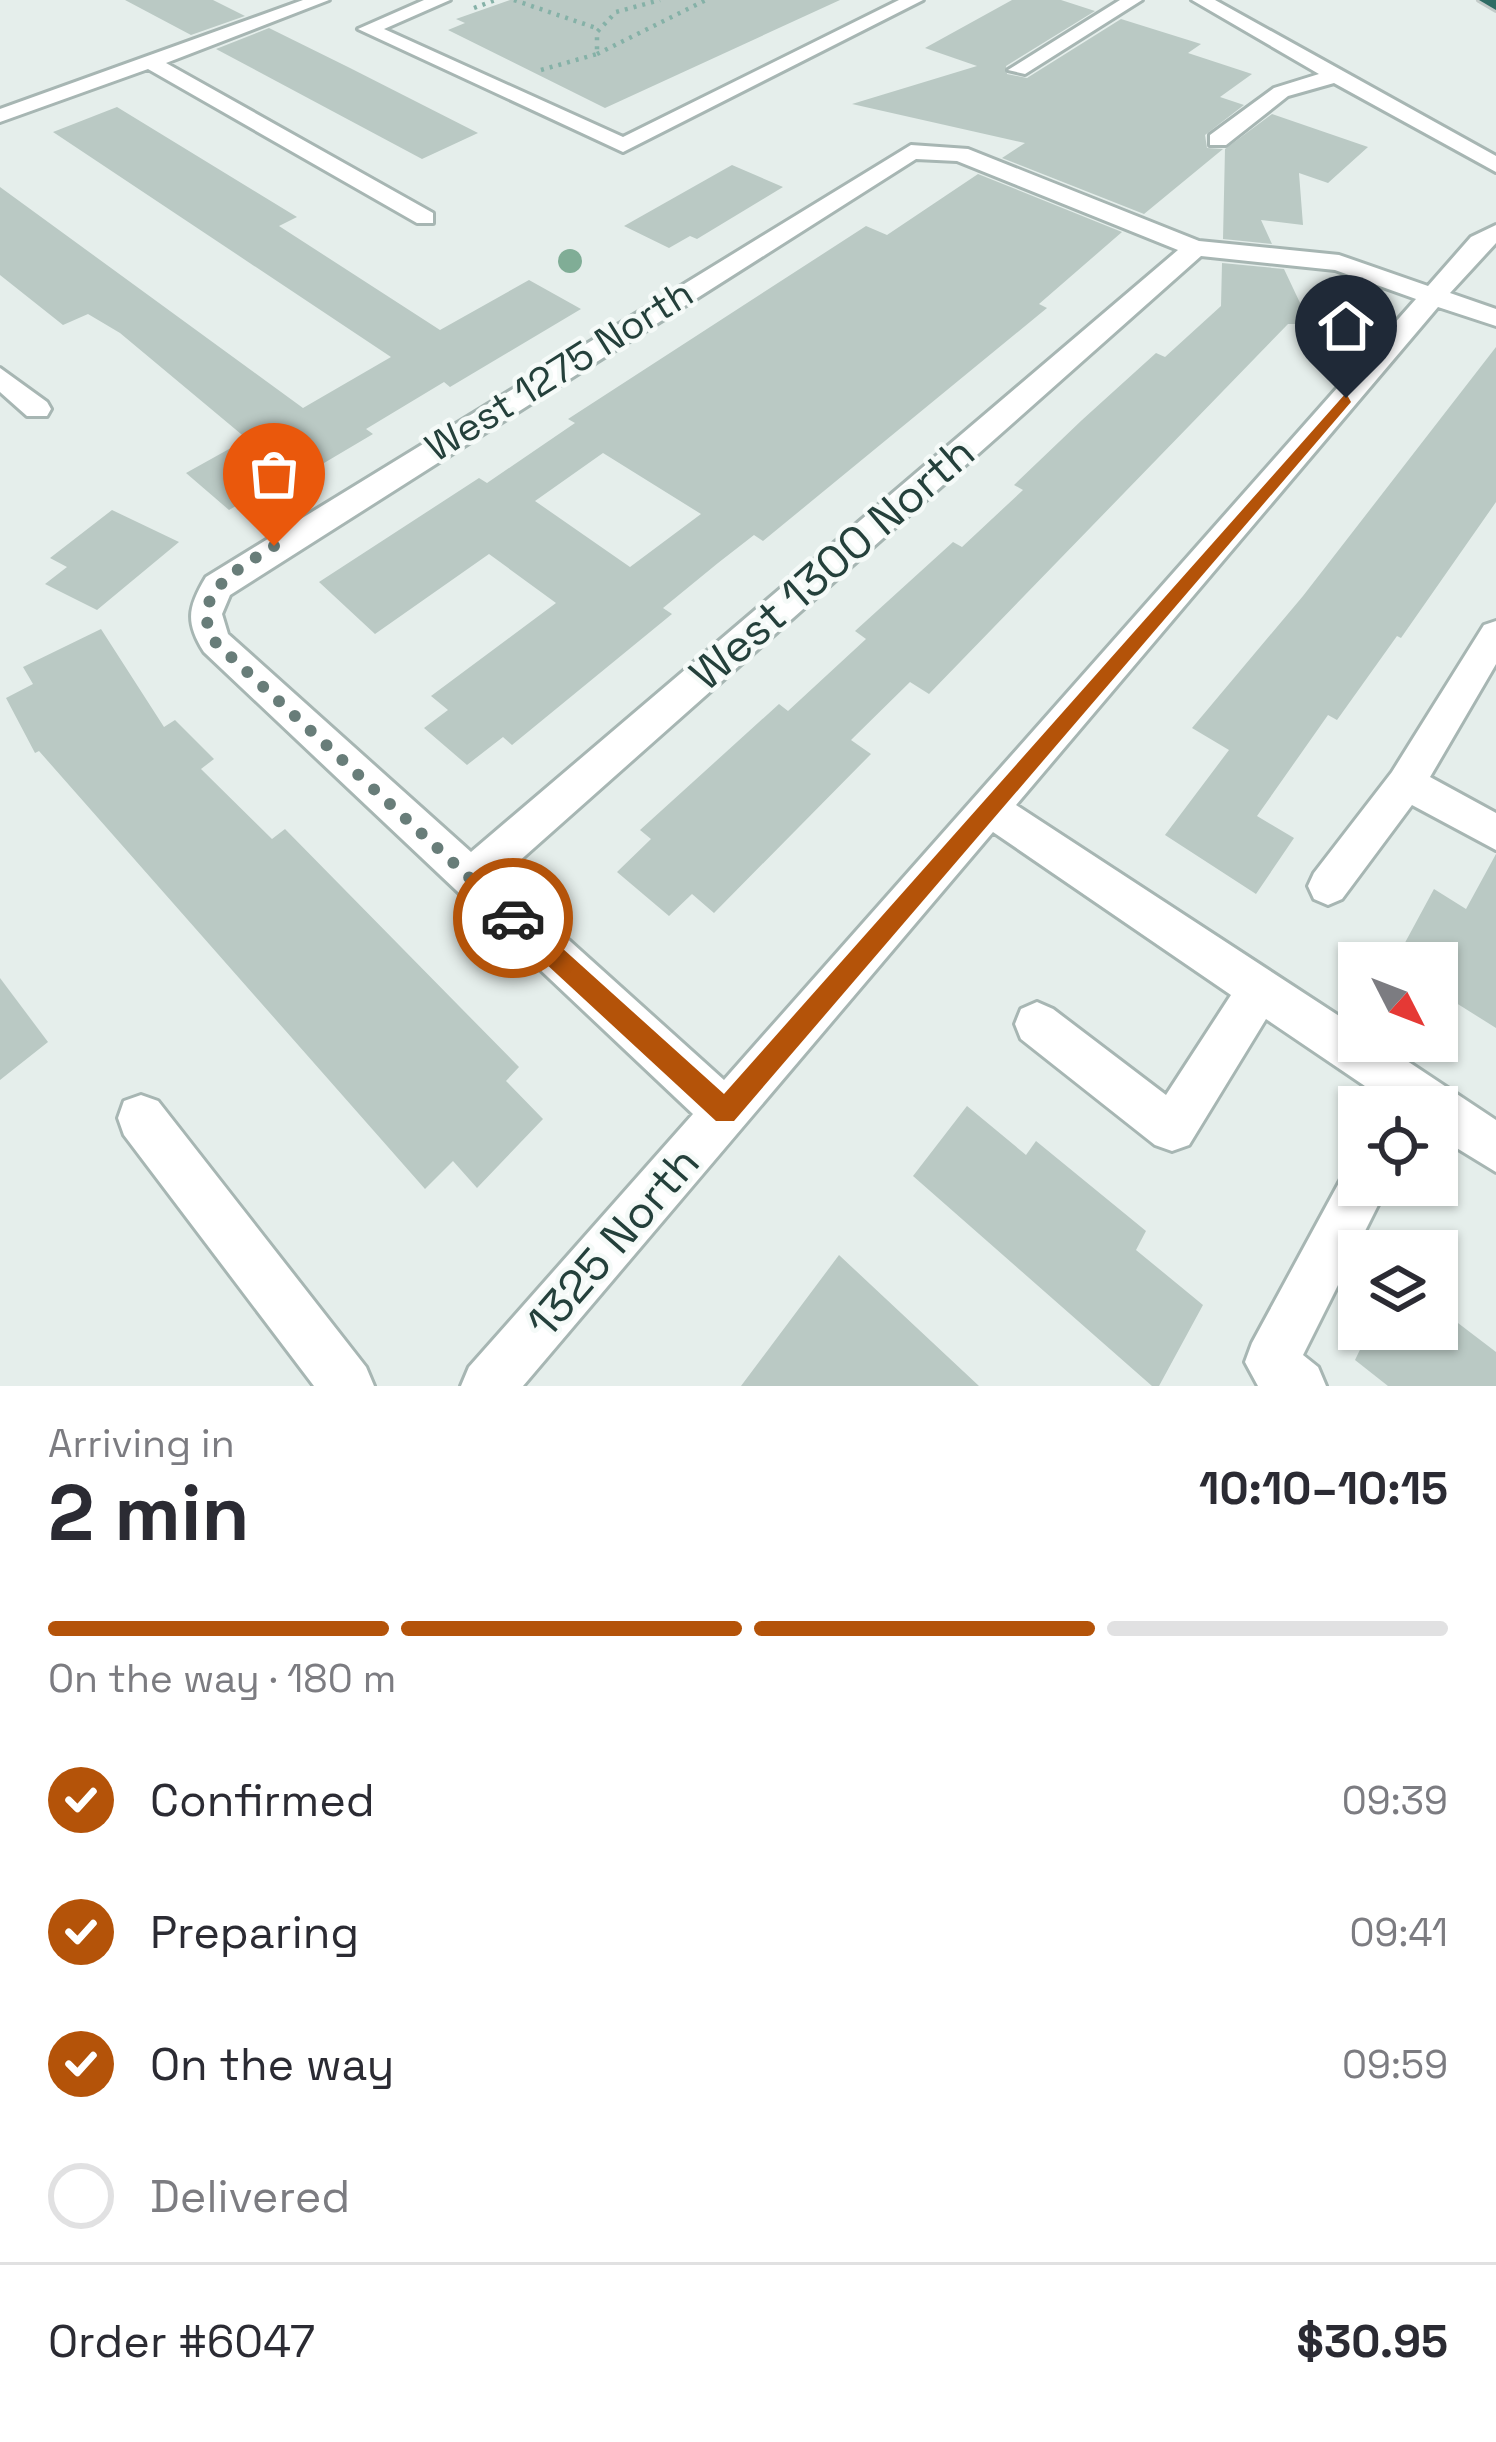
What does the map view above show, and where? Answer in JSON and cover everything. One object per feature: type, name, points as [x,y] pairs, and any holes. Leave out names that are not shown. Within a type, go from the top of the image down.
[{"type":"street","points":[[0,116],[320,0]]},
{"type":"street","points":[[438,0],[368,29],[623,146],[914,0]]},
{"type":"street","points":[[1018,70],[1133,0]]},
{"type":"street","points":[[1201,0],[1496,165]]},
{"type":"street","points":[[150,62],[425,218]]},
{"type":"street","points":[[1218,140],[1281,92],[1336,76]]},
{"type":"street","name":"West 1275 North","points":[[470,879],[216,643],[205,626],[204,608],[235,571],[898,158],[927,149],[960,154],[1195,248]]},
{"type":"street","name":"1325 North","points":[[488,1386],[1480,242],[1496,232]]},
{"type":"street","points":[[1195,248],[1340,263],[1496,318]]},
{"type":"street","name":"West 1300 North","points":[[470,879],[1195,248]]},
{"type":"street","points":[[0,376],[37,409]]},
{"type":"street","points":[[1328,886],[1406,783],[1496,634]]},
{"type":"street","points":[[1406,783],[1496,833]]},
{"type":"street","points":[[989,808],[1399,1086]]},
{"type":"street","points":[[470,879],[725,1112]]},
{"type":"street","points":[[1036,1024],[1172,1128],[1260,989]]},
{"type":"street","points":[[141,1118],[347,1386]]},
{"type":"street","points":[[1458,1125],[1496,1148]]},
{"type":"street","points":[[1299,1386],[1271,1362],[1353,1206]]},
{"type":"path","points":[[458,15],[495,0]]},
{"type":"path","points":[[514,0],[599,29]]},
{"type":"path","points":[[595,57],[599,29],[636,0]]},
{"type":"path","points":[[616,12],[660,0]]},
{"type":"path","points":[[530,75],[595,57],[677,20],[706,0]]},
{"type":"building","points":[[125,0],[213,0],[245,16],[191,35]]},
{"type":"building","points":[[510,0],[840,0],[605,108],[448,30],[465,23],[456,19]]},
{"type":"building","points":[[1012,0],[1061,0],[1095,11],[1006,66],[1007,74],[1027,78],[1121,19],[1201,44],[1188,53],[1252,74],[1220,97],[1244,105],[1205,135],[1207,148],[1223,149],[1144,214],[1002,158],[1025,143],[852,104],[977,66],[925,48]]},
{"type":"building","points":[[269,28],[478,133],[422,159],[216,49]]},
{"type":"building","points":[[117,107],[297,217],[279,226],[440,330],[529,280],[581,309],[450,387],[444,382],[366,429],[373,434],[248,508],[241,503],[229,510],[186,473],[247,439],[120,333],[88,314],[63,325],[0,275],[0,187],[303,408],[391,357],[53,132]]},
{"type":"building","points":[[1272,114],[1368,147],[1328,183],[1299,173],[1303,225],[1261,220],[1272,244],[1223,239],[1225,149]]},
{"type":"building","points":[[732,165],[783,187],[697,239],[690,236],[669,248],[624,226]]},
{"type":"building","points":[[978,174],[1122,232],[1039,304],[1047,308],[763,541],[754,535],[718,563],[663,608],[672,614],[512,745],[503,737],[467,765],[424,728],[448,710],[431,696],[556,603],[489,554],[375,634],[319,582],[479,478],[487,483],[575,423],[568,419],[866,226],[887,235]],"holes":[[[603,453],[701,514],[630,567],[535,501]]]},
{"type":"building","points":[[1222,263],[1284,269],[1310,324],[1288,324],[929,694],[910,682],[851,740],[871,754],[714,913],[692,894],[669,916],[617,872],[651,839],[640,830],[779,704],[788,711],[866,639],[855,631],[953,542],[962,547],[1023,490],[1014,485],[1082,420],[1156,353],[1165,357],[1221,306]]},
{"type":"building","points":[[1496,347],[1496,502],[1401,638],[1397,636],[1337,720],[1328,715],[1257,816],[1294,838],[1256,894],[1165,835],[1229,750],[1192,728],[1303,596]]},
{"type":"building","points":[[112,510],[179,542],[97,610],[45,584],[67,567],[50,558]]},
{"type":"building","points":[[101,629],[164,727],[175,720],[214,759],[201,769],[272,839],[285,829],[519,1067],[506,1081],[543,1119],[477,1188],[453,1161],[425,1189],[39,751],[35,753],[6,698],[33,684],[23,667]]},
{"type":"building","points":[[1496,854],[1496,1028],[1458,1004],[1458,942],[1405,942],[1434,889],[1466,909]]},
{"type":"building","points":[[0,978],[48,1042],[0,1080]]},
{"type":"building","points":[[967,1106],[1026,1155],[1036,1141],[1146,1231],[1136,1250],[1203,1305],[1159,1386],[1152,1386],[913,1176]]},
{"type":"building","points":[[839,1255],[979,1386],[741,1386]]},
{"type":"building","points":[[1458,1323],[1496,1352],[1496,1386],[1388,1386],[1355,1360],[1360,1350],[1458,1350]]},
{"type":"way so far","points":[[274,546],[218,586],[204,608],[205,626],[216,643],[513,918]]},
{"type":"route","points":[[513,918],[725,1112],[1346,398]]}]
